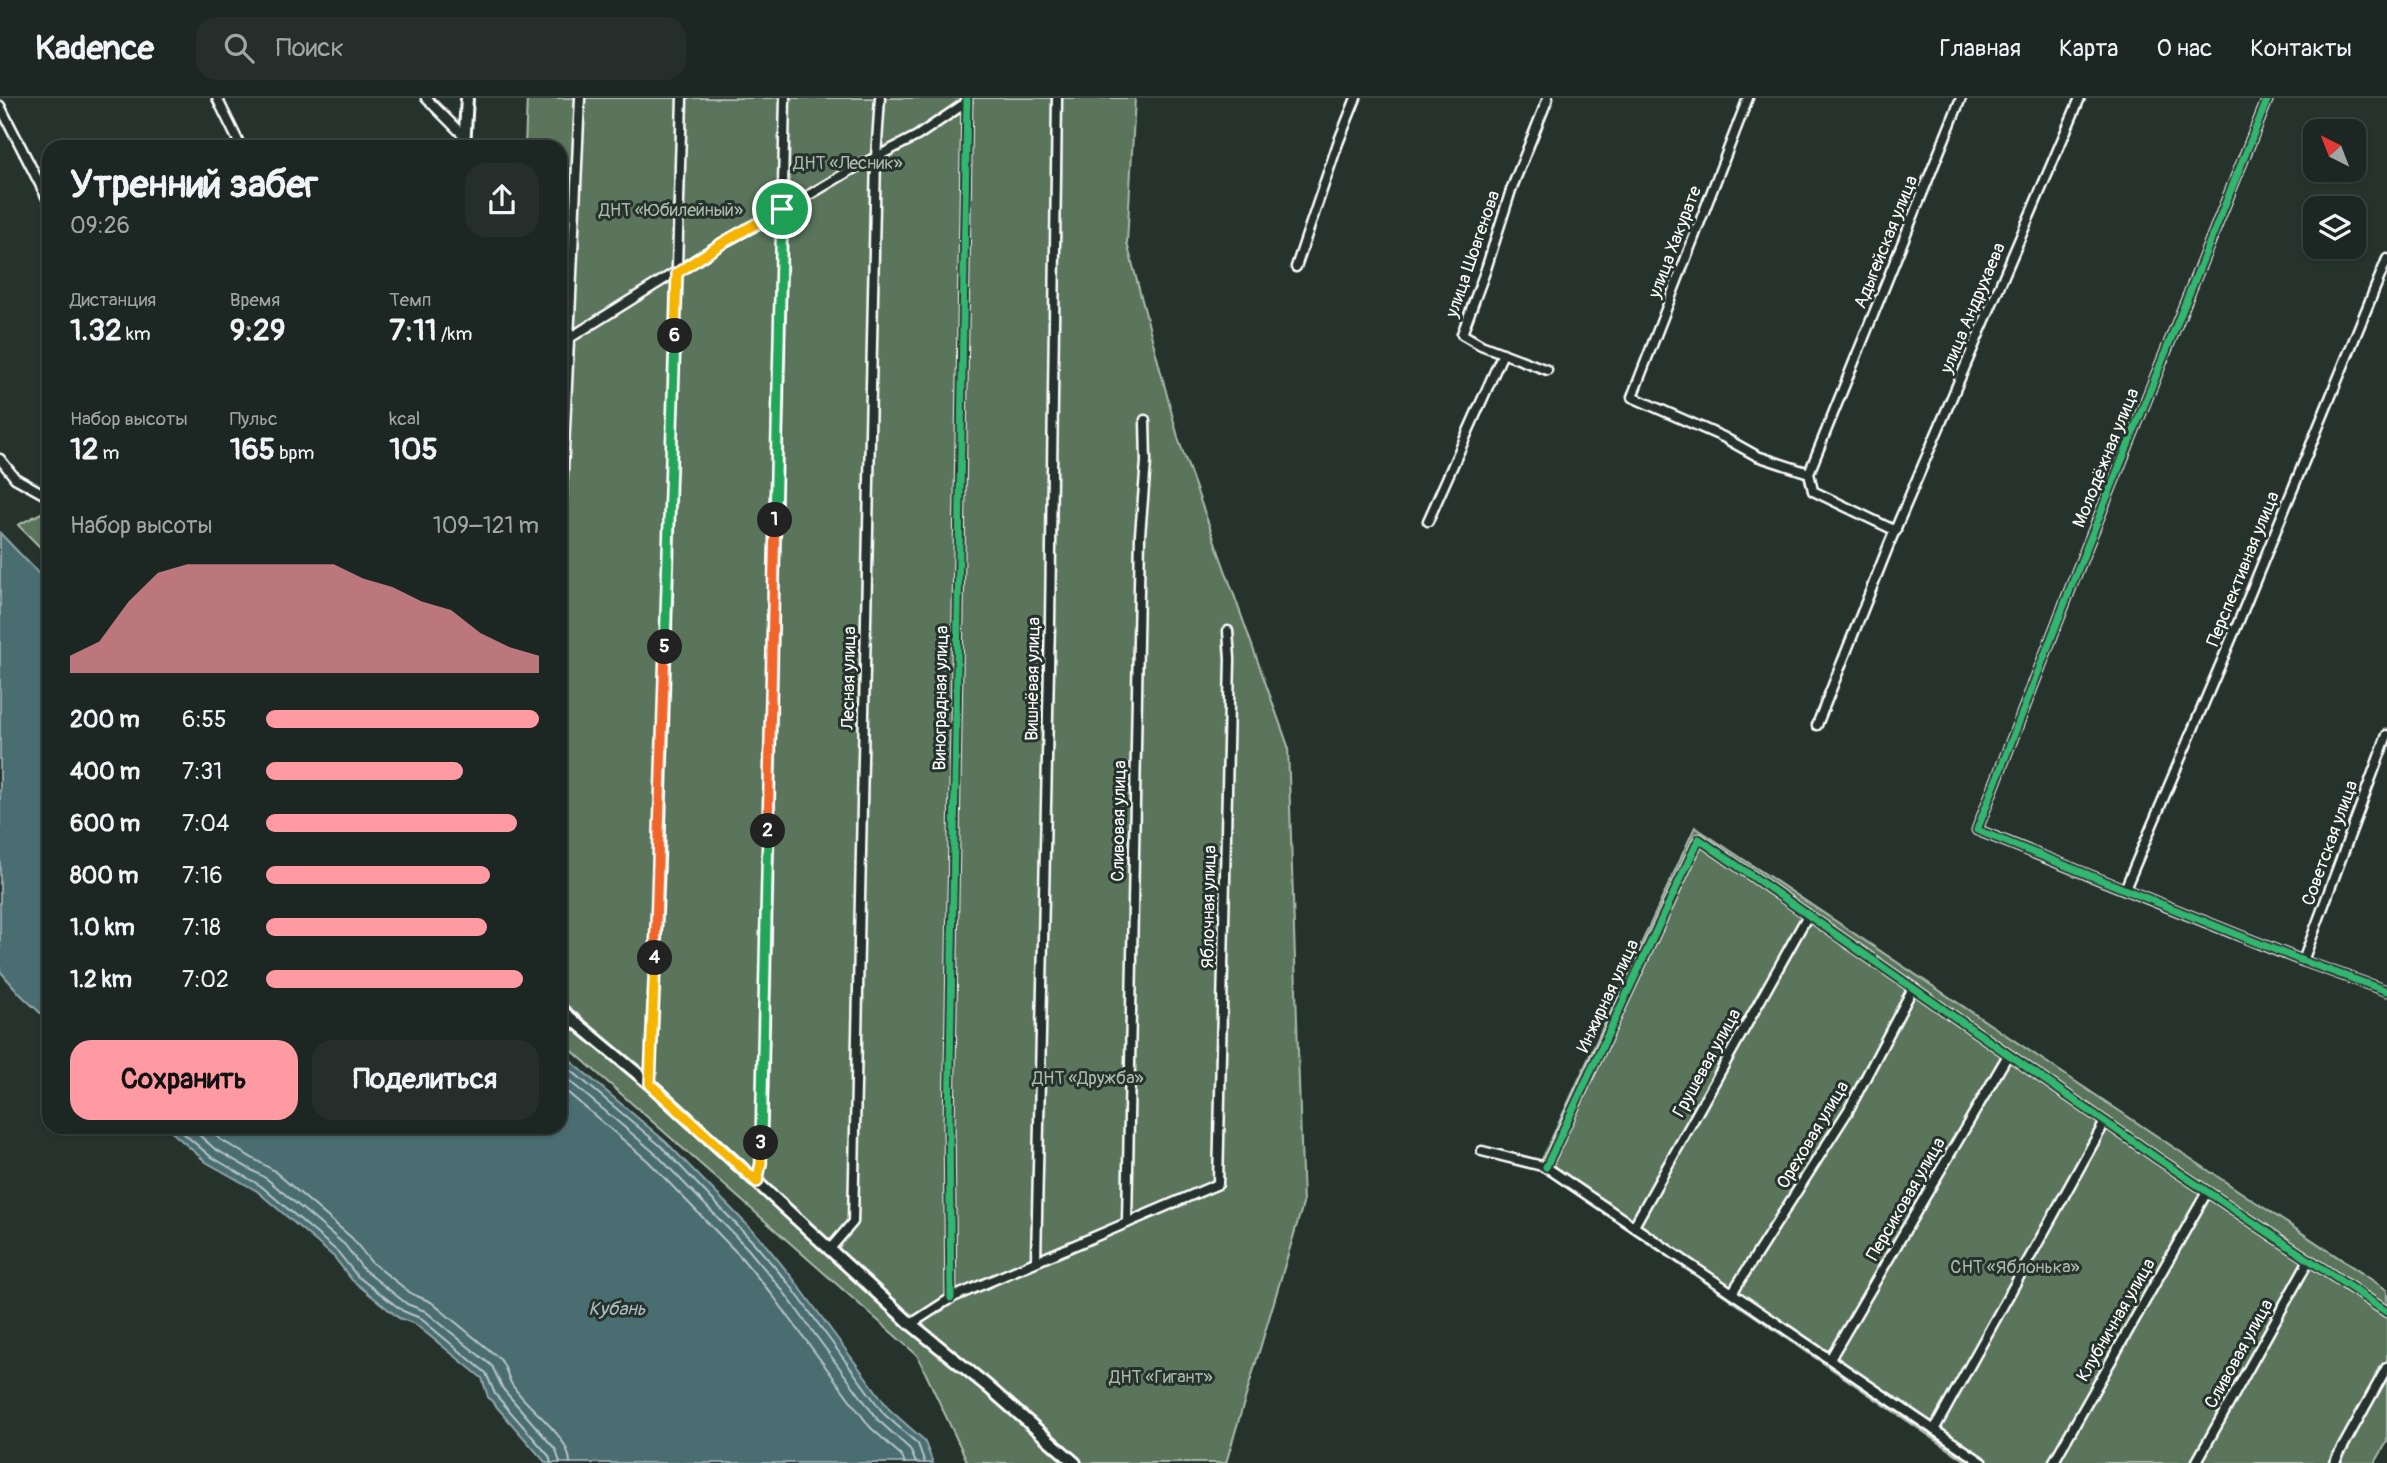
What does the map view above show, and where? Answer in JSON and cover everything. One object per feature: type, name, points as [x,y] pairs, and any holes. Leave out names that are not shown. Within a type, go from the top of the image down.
[{"type":"street","points":[[217,98],[238,140]]},
{"type":"street","points":[[426,98],[462,140]]},
{"type":"street","points":[[464,140],[467,98]]},
{"type":"street","points":[[567,382],[580,98]]},
{"type":"street","points":[[650,1084],[682,98]]},
{"type":"street","points":[[757,1182],[761,1163],[785,98]]},
{"type":"street","name":"Лесная улица","points":[[829,1250],[853,1222],[876,157],[880,98]]},
{"type":"street","name":"Вишнёвая улица","points":[[1035,1260],[1050,622],[1058,98]]},
{"type":"street","points":[[1296,267],[1356,98]]},
{"type":"street","name":"улица Шовгенова","points":[[1547,370],[1480,345],[1462,334],[1511,190],[1548,98]]},
{"type":"street","name":"улица Хакурате","points":[[1748,98],[1632,397],[1723,437],[1757,456],[1809,473]]},
{"type":"street","name":"Адыгейская улица","points":[[1809,473],[1961,98]]},
{"type":"street","name":"улица Андрухаева","points":[[1817,725],[1896,531],[2080,98]]},
{"type":"street","name":"Молодёжная улица","points":[[2125,889],[1977,830],[2078,569],[2268,98]]},
{"type":"street","points":[[569,338],[724,242],[917,136],[967,100]]},
{"type":"street","name":"Виноградная улица","points":[[951,1298],[949,1112],[967,100]]},
{"type":"street","points":[[0,106],[42,188]]},
{"type":"street","name":"Перспективная улица","points":[[2125,889],[2387,259]]},
{"type":"street","points":[[1428,522],[1503,354]]},
{"type":"street","name":"Сливовая улица","points":[[1127,1223],[1140,536],[1146,462],[1145,420]]},
{"type":"street","points":[[0,459],[15,478],[42,493]]},
{"type":"street","points":[[1809,473],[1813,491],[1896,531]]},
{"type":"street","name":"Яблочная улица","points":[[1127,1223],[1218,1184],[1230,660],[1227,631]]},
{"type":"street","name":"Советская улица","points":[[2303,961],[2387,735]]},
{"type":"street","name":"Инжирная улица","points":[[1546,1167],[1699,839],[1808,915]]},
{"type":"street","points":[[2125,889],[2387,992]]},
{"type":"street","points":[[1808,915],[2207,1192],[2387,1312]]},
{"type":"street","name":"Грушевая улица","points":[[1634,1226],[1808,915]]},
{"type":"street","name":"Ореховая улица","points":[[1732,1293],[1848,1111],[1913,988]]},
{"type":"street","points":[[567,1015],[650,1084],[911,1324],[986,1385],[1074,1463]]},
{"type":"street","name":"Персиковая улица","points":[[1830,1359],[2008,1055]]},
{"type":"street","points":[[1934,1430],[2105,1122]]},
{"type":"street","points":[[1482,1151],[1546,1167],[1983,1463]]},
{"type":"street","name":"Клубничная улица","points":[[2053,1463],[2207,1192]]},
{"type":"street","points":[[911,1324],[951,1298],[1127,1223]]},
{"type":"street","name":"Сливовая улица","points":[[2196,1463],[2309,1260]]},
{"type":"street","points":[[2334,1463],[2387,1367]]},
{"type":"green space","points":[[527,98],[1135,98],[1127,243],[1179,441],[1288,746],[1303,1204],[1226,1463],[968,1463],[917,1355],[567,1046],[567,140],[525,140]]},
{"type":"green space","points":[[42,513],[42,549],[18,525]]},
{"type":"green space","name":"СНТ «Яблонька»","points":[[1695,827],[2387,1290],[2387,1442],[2375,1463],[1969,1463],[1538,1168]]},
{"type":"water","points":[[0,533],[42,577],[42,1014],[0,971]]},
{"type":"water","name":"Кубань","points":[[567,1058],[666,1142],[760,1238],[890,1410],[924,1440],[933,1463],[546,1463],[488,1397],[482,1378],[415,1324],[399,1318],[352,1280],[334,1257],[257,1191],[206,1162],[174,1134],[567,1134]]},
{"type":"cycle path","points":[[951,1298],[949,1125],[967,98]]},
{"type":"cycle path","points":[[2268,98],[2078,569],[1977,830],[2303,961],[2387,991]]},
{"type":"cycle path","points":[[1546,1167],[1699,839],[2157,1158],[2387,1312]]},
{"type":"route","points":[[782,209],[761,1163],[757,1182],[650,1084],[677,273],[782,209]]},
{"type":"park label","name":"ДНТ «Лесник»","points":[[848,163]]},
{"type":"park label","name":"ДНТ «Юбилейный»","points":[[671,210]]},
{"type":"park label","name":"ДНТ «Дружба»","points":[[1088,1078]]},
{"type":"park label","name":"ДНТ «Гигант»","points":[[1161,1377]]}]
